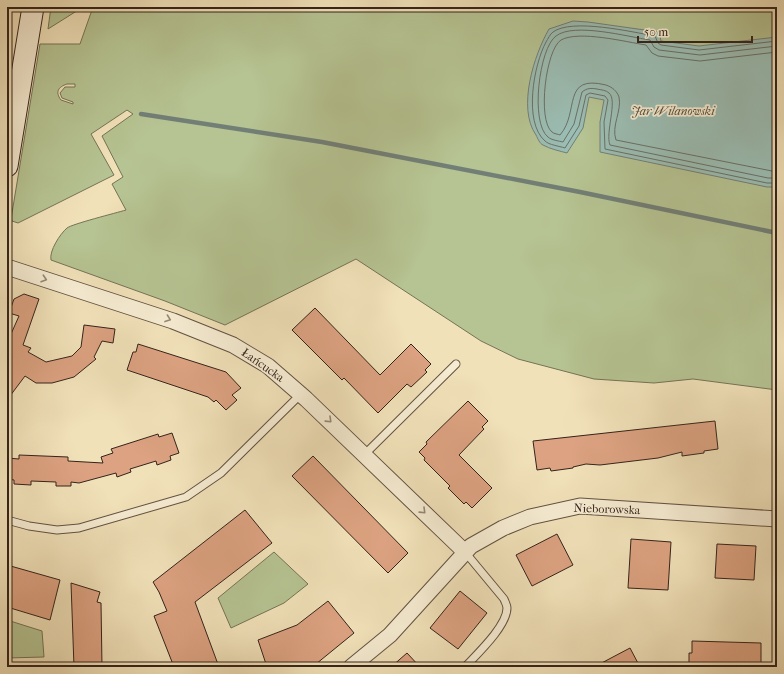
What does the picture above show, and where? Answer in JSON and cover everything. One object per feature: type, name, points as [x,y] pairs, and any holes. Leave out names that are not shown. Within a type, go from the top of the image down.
[{"type":"street","points":[[7,166],[33,7]]},
{"type":"street","name":"Łańcucka","points":[[7,267],[143,311],[233,344],[268,366],[301,394],[465,552]]},
{"type":"street","name":"Nieborowska","points":[[351,667],[390,635],[465,552],[480,541],[503,528],[530,516],[570,507],[777,519]]},
{"type":"lane","points":[[365,454],[456,364]]},
{"type":"lane","points":[[7,520],[29,526],[57,530],[78,528],[186,497],[221,473],[301,394]]},
{"type":"lane","points":[[465,552],[504,599],[507,607],[505,617],[496,631],[465,667]]},
{"type":"green space","points":[[51,7],[83,7],[48,29]]},
{"type":"green space","name":"Jar Wilanowski","points":[[93,7],[777,7],[777,390],[693,379],[654,383],[594,379],[518,359],[481,341],[356,259],[225,325],[165,301],[51,260],[52,252],[56,243],[61,234],[67,228],[85,221],[126,210],[112,184],[123,177],[102,136],[133,114],[127,110],[91,134],[114,175],[18,223],[12,221],[11,219],[40,44],[80,44]],"holes":[[[67,84],[75,84],[75,87],[65,87],[60,93],[62,98],[73,102],[73,104],[61,100],[58,95],[58,90]]]},
{"type":"green space","points":[[274,552],[308,584],[284,603],[231,628],[218,598]]},
{"type":"green space","points":[[7,620],[42,631],[44,657],[7,658]]},
{"type":"water","points":[[573,21],[659,32],[661,41],[699,46],[777,37],[777,187],[767,187],[600,152],[600,122],[604,100],[589,97],[583,128],[567,153],[552,149],[542,144],[538,140],[530,124],[528,111],[528,96],[533,67],[543,40],[549,29]]},
{"type":"building","points":[[24,294],[39,299],[23,345],[31,348],[28,352],[46,362],[72,356],[81,347],[84,325],[115,329],[113,343],[102,341],[94,357],[96,359],[74,377],[52,383],[36,383],[25,376],[7,400],[7,343],[19,316],[9,313],[14,299]]},
{"type":"building","points":[[315,308],[380,375],[411,344],[431,364],[425,370],[427,372],[411,387],[407,384],[378,413],[344,378],[342,380],[292,330]]},
{"type":"building","points":[[138,344],[226,372],[241,388],[232,395],[237,400],[226,410],[216,400],[214,402],[208,397],[127,370],[133,352],[136,352]]},
{"type":"building","points":[[468,401],[488,421],[482,427],[484,429],[459,455],[492,488],[472,508],[466,502],[464,504],[448,488],[450,486],[424,460],[425,458],[419,452],[427,444],[426,442]]},
{"type":"building","points":[[715,421],[718,449],[704,451],[704,453],[682,456],[682,452],[658,458],[600,465],[586,464],[573,468],[551,471],[550,468],[537,470],[533,441]]},
{"type":"building","points":[[172,433],[179,453],[170,456],[171,460],[157,465],[156,461],[130,469],[131,472],[117,477],[116,473],[79,483],[71,482],[71,486],[56,486],[56,482],[31,481],[31,485],[14,484],[14,480],[7,479],[7,458],[19,459],[19,455],[68,457],[68,461],[103,463],[101,457],[113,453],[111,449],[158,434],[159,437]]},
{"type":"building","points":[[313,456],[408,553],[388,573],[292,476]]},
{"type":"building","points":[[245,510],[272,543],[195,602],[219,667],[174,667],[154,616],[167,611],[153,582]]},
{"type":"building","points":[[557,534],[573,565],[532,586],[516,555]]},
{"type":"building","points":[[631,539],[671,542],[668,590],[628,588]]},
{"type":"building","points":[[717,544],[756,546],[754,580],[715,578]]},
{"type":"building","points":[[7,565],[60,580],[50,620],[7,607]]},
{"type":"building","points":[[71,583],[100,592],[97,602],[101,603],[102,667],[74,667]]},
{"type":"building","points":[[460,591],[487,613],[458,649],[430,628]]},
{"type":"building","points":[[328,601],[354,633],[316,664],[307,667],[267,667],[258,640],[297,625]]},
{"type":"building","points":[[692,641],[761,643],[761,666],[691,667],[689,664],[689,653],[692,653]]},
{"type":"building","points":[[630,648],[640,667],[594,667]]},
{"type":"building","points":[[407,653],[420,667],[391,667]]},
{"type":"waterway","points":[[141,114],[322,142],[580,192],[777,233]]}]
